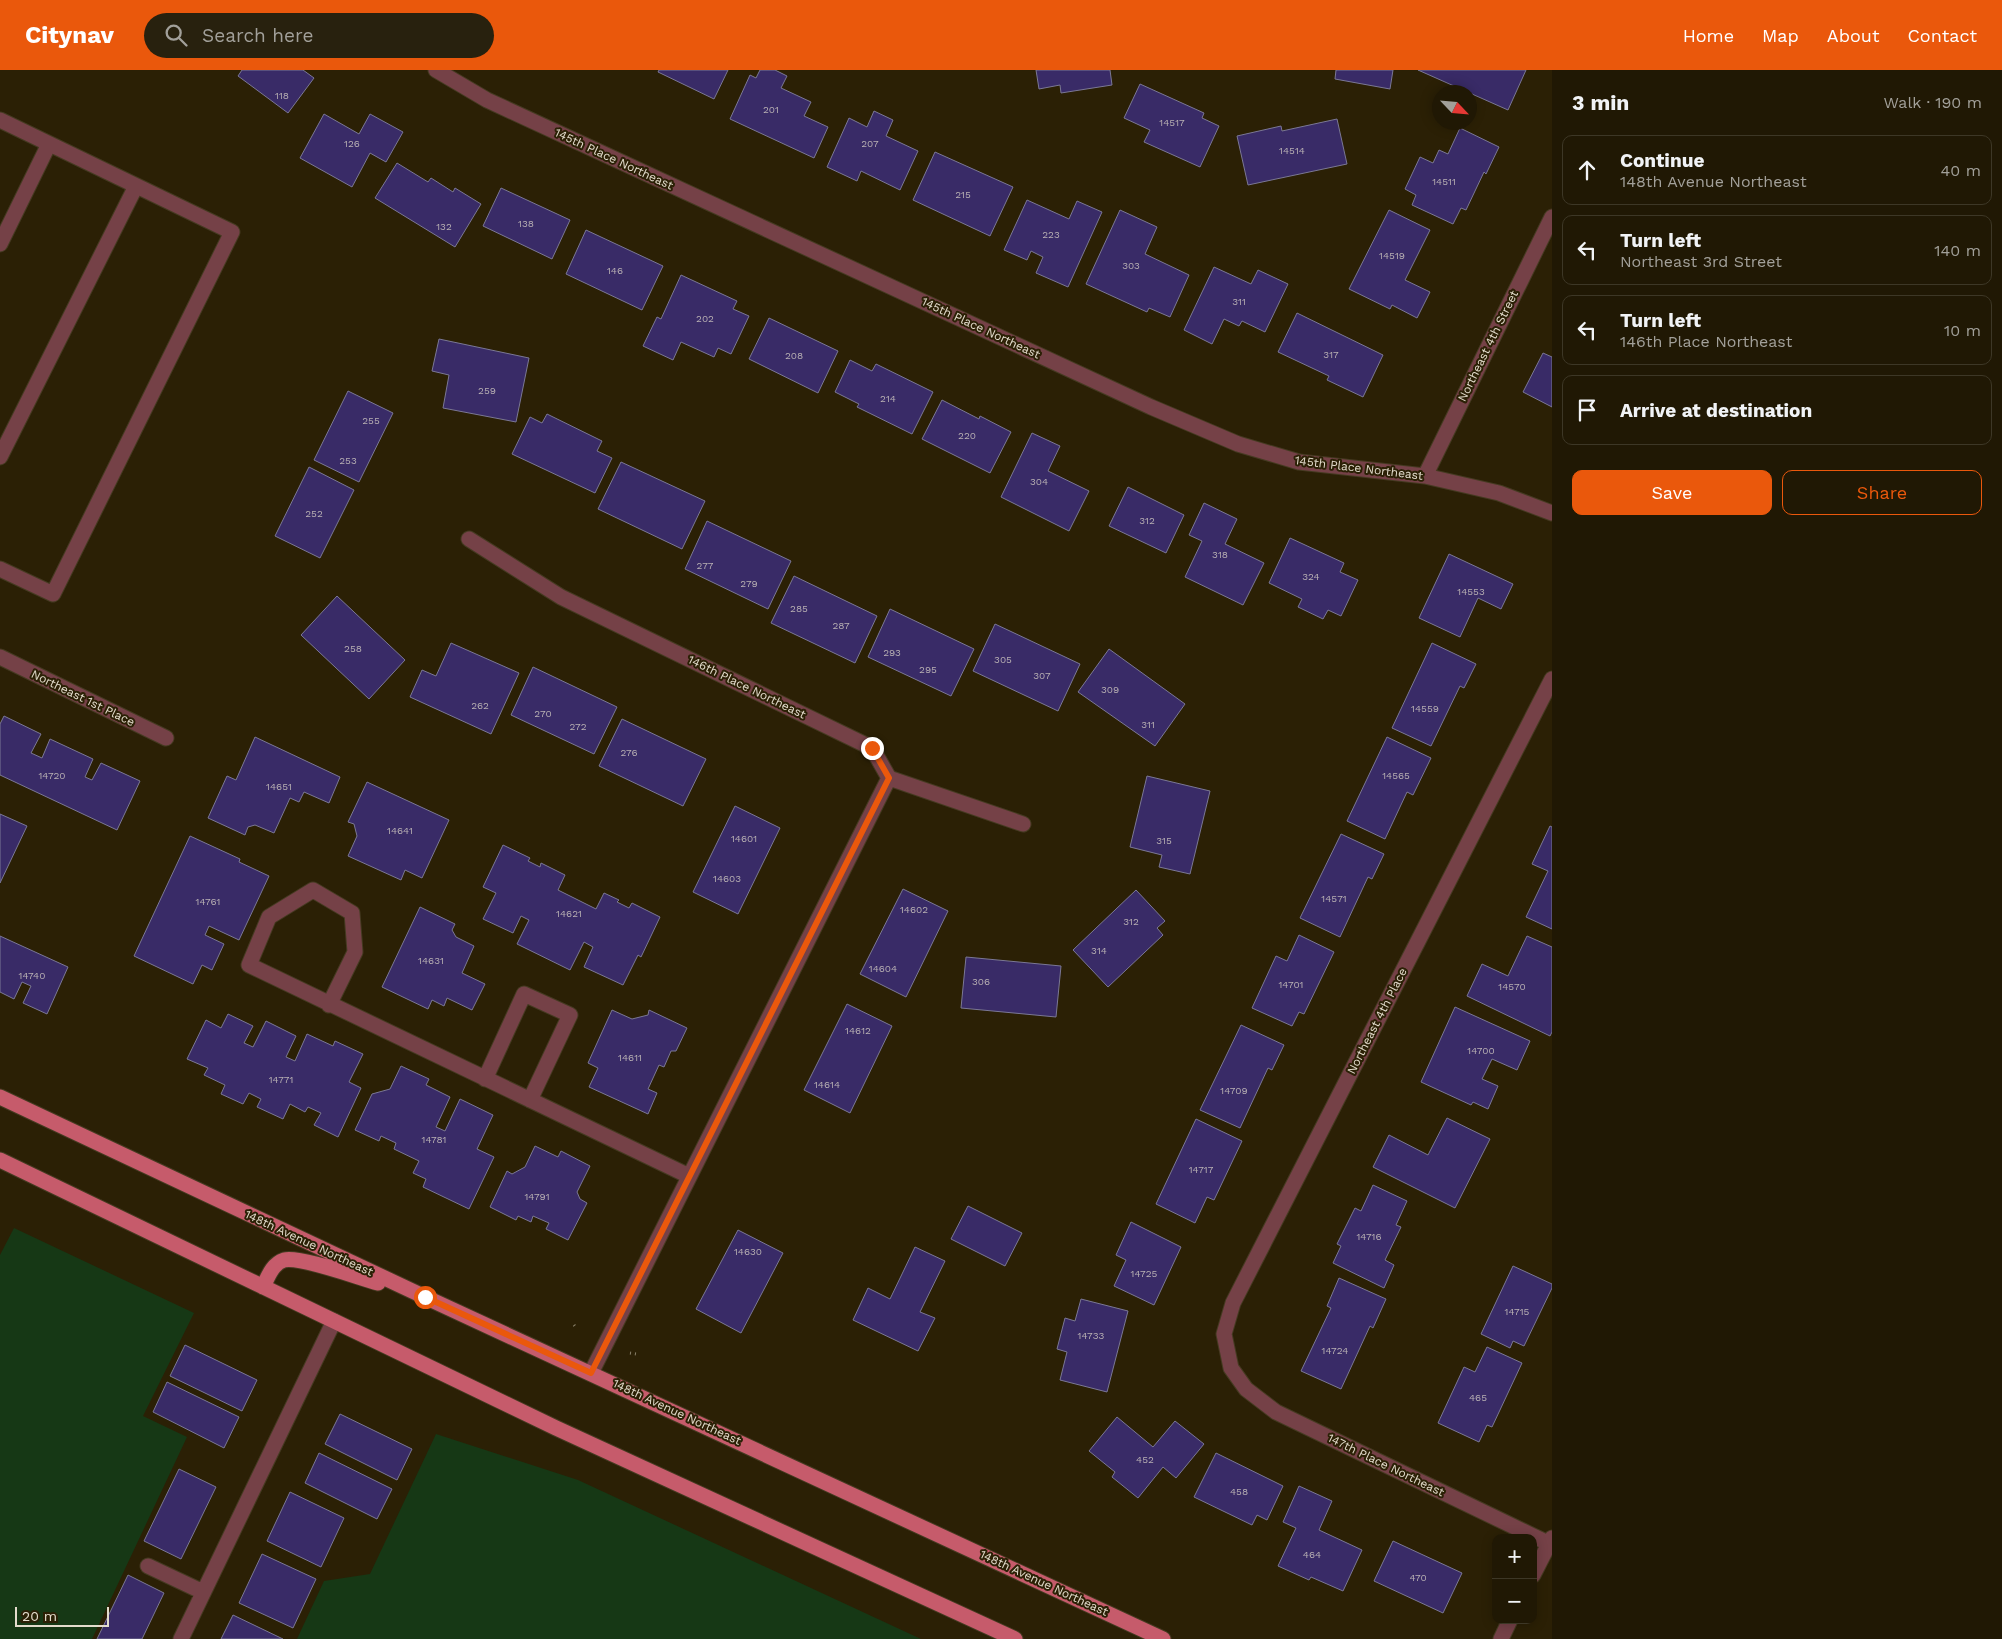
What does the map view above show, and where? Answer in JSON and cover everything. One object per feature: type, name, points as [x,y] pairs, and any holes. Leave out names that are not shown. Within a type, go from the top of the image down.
[{"type":"main road","name":"148th Avenue Northeast","points":[[0,1096],[425,1297],[1163,1639]]},
{"type":"main road","points":[[0,1160],[556,1428],[1015,1639]]},
{"type":"main road","points":[[263,1286],[271,1269],[284,1260],[299,1260],[425,1297]]},
{"type":"street","name":"145th Place Northeast","points":[[436,70],[505,108],[1152,407],[1238,444],[1299,462],[1425,476],[1499,493],[1552,513]]},
{"type":"street","points":[[0,120],[232,232],[53,594],[0,569]]},
{"type":"street","points":[[0,244],[49,144]]},
{"type":"street","points":[[0,457],[136,186]]},
{"type":"street","name":"Northeast 4th Street","points":[[1425,476],[1552,217]]},
{"type":"street","name":"146th Place Northeast","points":[[469,539],[561,597],[872,748],[889,778]]},
{"type":"street","name":"Northeast 1st Place","points":[[0,657],[166,738]]},
{"type":"street","name":"Northeast 4th Place","points":[[1232,1368],[1224,1334],[1233,1303],[1552,679]]},
{"type":"street","points":[[591,1373],[889,778],[1022,824]]},
{"type":"street","points":[[329,1005],[355,952],[352,913],[313,890],[268,917],[249,966],[329,1005],[484,1079],[689,1176]]},
{"type":"street","points":[[484,1079],[524,994],[570,1015],[530,1100]]},
{"type":"street","points":[[181,1639],[334,1321]]},
{"type":"street","name":"147th Place Northeast","points":[[1232,1368],[1246,1389],[1276,1412],[1551,1542]]},
{"type":"street","points":[[1537,1568],[1551,1542]]},
{"type":"street","points":[[148,1566],[203,1592]]},
{"type":"street","points":[[1501,1639],[1508,1624]]},
{"type":"path","points":[[574,1325],[577,1329]]},
{"type":"path","points":[[630,1353],[636,1354]]},
{"type":"green space","points":[[14,1228],[194,1313],[143,1416],[187,1437],[92,1639],[0,1639],[0,1255]]},
{"type":"green space","points":[[436,1434],[578,1480],[921,1639],[297,1639],[324,1581],[370,1574]]},
{"type":"building","points":[[242,70],[303,70],[314,78],[288,113],[238,76]]},
{"type":"building","points":[[659,70],[728,70],[714,99],[658,72]]},
{"type":"building","points":[[760,70],[775,70],[787,76],[781,88],[811,102],[804,116],[828,127],[814,158],[730,119],[750,75],[756,78]]},
{"type":"building","points":[[1036,70],[1110,70],[1112,85],[1061,93],[1060,85],[1039,89]]},
{"type":"building","points":[[1336,70],[1393,70],[1390,89],[1335,79]]},
{"type":"building","points":[[1418,70],[1526,70],[1508,110],[1477,96],[1477,85],[1452,85]]},
{"type":"building","points":[[1140,84],[1204,113],[1202,118],[1219,126],[1200,167],[1144,142],[1150,130],[1124,118]]},
{"type":"building","points":[[874,111],[893,120],[886,136],[918,151],[900,190],[861,171],[857,181],[827,167],[849,118],[867,127]]},
{"type":"building","points":[[324,114],[359,134],[370,114],[403,132],[386,162],[370,153],[352,187],[300,158]]},
{"type":"building","points":[[1337,119],[1347,164],[1248,185],[1237,136],[1281,126],[1282,131]]},
{"type":"building","points":[[1459,130],[1464,130],[1499,147],[1486,174],[1484,172],[1466,210],[1461,208],[1453,224],[1412,205],[1416,195],[1405,189],[1420,157],[1433,163],[1439,150],[1448,154]]},
{"type":"building","points":[[935,152],[1013,187],[990,236],[913,200]]},
{"type":"building","points":[[397,163],[428,182],[431,178],[453,192],[455,188],[481,204],[455,247],[375,198]]},
{"type":"building","points":[[501,188],[570,220],[552,259],[483,226]]},
{"type":"building","points":[[1027,200],[1069,219],[1077,201],[1102,212],[1068,287],[1036,273],[1043,257],[1031,251],[1027,260],[1004,250]]},
{"type":"building","points":[[1120,210],[1157,227],[1145,254],[1189,275],[1170,317],[1149,308],[1147,312],[1086,284]]},
{"type":"building","points":[[1389,210],[1430,230],[1405,280],[1430,292],[1417,318],[1392,305],[1390,309],[1349,289]]},
{"type":"building","points":[[586,230],[663,266],[642,310],[566,274]]},
{"type":"building","points":[[1214,267],[1251,284],[1258,270],[1288,284],[1265,332],[1242,321],[1239,326],[1224,319],[1212,344],[1184,330]]},
{"type":"building","points":[[681,275],[737,301],[733,309],[749,316],[731,354],[718,348],[714,357],[681,342],[673,360],[643,346],[657,317],[661,319]]},
{"type":"building","points":[[1297,313],[1383,355],[1363,397],[1327,380],[1329,376],[1278,352]]},
{"type":"building","points":[[769,318],[838,351],[818,393],[749,359]]},
{"type":"building","points":[[439,339],[529,358],[516,422],[443,408],[449,375],[432,371]]},
{"type":"building","points":[[1543,353],[1552,357],[1552,407],[1523,392]]},
{"type":"building","points":[[850,360],[872,371],[876,364],[933,392],[912,434],[857,407],[859,404],[835,392]]},
{"type":"building","points":[[348,391],[393,413],[359,482],[314,460]]},
{"type":"building","points":[[942,400],[979,419],[980,416],[1011,432],[990,473],[922,439]]},
{"type":"building","points":[[547,414],[602,441],[597,451],[612,458],[595,493],[512,454],[530,417],[542,423]]},
{"type":"building","points":[[1032,433],[1060,446],[1048,471],[1089,491],[1069,531],[1001,497]]},
{"type":"building","points":[[621,462],[705,501],[682,549],[598,509]]},
{"type":"building","points":[[309,467],[354,490],[320,558],[275,536]]},
{"type":"building","points":[[1128,487],[1184,515],[1166,553],[1109,526]]},
{"type":"building","points":[[1204,503],[1237,519],[1225,544],[1264,563],[1243,605],[1185,577],[1202,541],[1189,535]]},
{"type":"building","points":[[707,521],[791,561],[768,609],[685,569]]},
{"type":"building","points":[[1290,538],[1344,563],[1340,572],[1358,580],[1341,616],[1328,610],[1323,619],[1298,607],[1302,599],[1269,583]]},
{"type":"building","points":[[1449,554],[1513,584],[1501,609],[1478,598],[1460,637],[1419,618]]},
{"type":"building","points":[[794,576],[877,616],[855,663],[771,623]]},
{"type":"building","points":[[337,596],[405,660],[369,699],[301,635]]},
{"type":"building","points":[[890,609],[974,649],[951,696],[868,657]]},
{"type":"building","points":[[995,624],[1080,664],[1058,711],[973,671]]},
{"type":"building","points":[[451,643],[519,673],[491,734],[410,697],[422,670],[436,676]]},
{"type":"building","points":[[1432,643],[1476,664],[1464,688],[1460,686],[1431,746],[1392,728]]},
{"type":"building","points":[[1109,649],[1185,704],[1155,746],[1078,692]]},
{"type":"building","points":[[533,667],[617,707],[594,754],[511,715]]},
{"type":"building","points":[[4,716],[41,734],[31,753],[42,758],[50,739],[93,759],[85,777],[92,780],[101,763],[140,781],[117,830],[0,775],[0,724]]},
{"type":"building","points":[[622,719],[706,759],[683,806],[599,766]]},
{"type":"building","points":[[255,737],[340,777],[329,803],[304,792],[299,802],[290,798],[274,833],[255,825],[248,827],[245,835],[208,818],[227,776],[236,780]]},
{"type":"building","points":[[1387,737],[1431,758],[1413,795],[1407,792],[1385,839],[1347,821]]},
{"type":"building","points":[[1147,776],[1210,791],[1190,874],[1159,867],[1162,855],[1130,847]]},
{"type":"building","points":[[367,782],[449,820],[422,878],[405,870],[401,880],[348,856],[357,836],[354,824],[348,822]]},
{"type":"building","points":[[735,806],[780,828],[738,914],[693,892]]},
{"type":"building","points":[[0,814],[27,826],[0,883]]},
{"type":"building","points":[[1550,826],[1552,827],[1552,929],[1526,917],[1548,871],[1532,864]]},
{"type":"building","points":[[1341,834],[1384,854],[1372,879],[1368,877],[1340,937],[1300,918]]},
{"type":"building","points":[[190,836],[240,859],[239,862],[269,876],[239,940],[209,926],[205,935],[224,944],[212,970],[202,965],[193,984],[134,956]]},
{"type":"building","points":[[503,845],[530,858],[528,861],[540,867],[541,863],[565,875],[558,890],[596,909],[604,893],[619,900],[617,902],[629,908],[632,903],[660,917],[641,957],[638,955],[623,985],[584,967],[593,947],[584,942],[570,970],[517,944],[529,920],[521,916],[513,933],[483,919],[496,893],[483,887]]},
{"type":"building","points":[[903,889],[948,911],[906,997],[860,974]]},
{"type":"building","points":[[1136,890],[1165,921],[1157,928],[1163,935],[1108,987],[1073,950]]},
{"type":"building","points":[[420,907],[455,924],[452,930],[456,937],[474,946],[462,973],[485,984],[472,1010],[447,998],[444,1006],[432,1000],[428,1009],[382,987]]},
{"type":"building","points":[[1299,935],[1334,952],[1304,1014],[1299,1012],[1292,1026],[1252,1008],[1276,956],[1287,961]]},
{"type":"building","points":[[0,936],[68,967],[47,1014],[23,1003],[31,986],[22,982],[14,999],[0,992]]},
{"type":"building","points":[[1527,936],[1552,947],[1552,1032],[1550,1036],[1467,996],[1482,964],[1508,976]]},
{"type":"building","points":[[966,957],[1061,966],[1056,1017],[961,1008]]},
{"type":"building","points":[[847,1004],[892,1026],[850,1113],[804,1090]]},
{"type":"building","points":[[1455,1007],[1530,1041],[1517,1070],[1492,1059],[1482,1079],[1498,1086],[1488,1109],[1473,1102],[1471,1105],[1421,1082]]},
{"type":"building","points":[[612,1010],[632,1019],[648,1015],[649,1010],[687,1028],[676,1051],[671,1051],[664,1067],[659,1065],[648,1089],[657,1093],[648,1114],[589,1087],[598,1068],[588,1063]]},
{"type":"building","points":[[228,1014],[253,1026],[244,1043],[253,1047],[266,1021],[296,1036],[286,1057],[295,1061],[307,1034],[333,1046],[335,1041],[363,1054],[349,1082],[361,1088],[338,1137],[314,1125],[321,1113],[308,1107],[305,1112],[290,1104],[283,1119],[257,1107],[261,1099],[249,1093],[243,1104],[221,1094],[225,1085],[204,1075],[208,1068],[187,1059],[206,1020],[221,1028]]},
{"type":"building","points":[[1241,1025],[1284,1045],[1272,1070],[1268,1068],[1240,1128],[1200,1110]]},
{"type":"building","points":[[401,1066],[429,1079],[426,1085],[450,1097],[436,1127],[445,1131],[460,1099],[493,1115],[477,1149],[494,1157],[469,1209],[423,1187],[426,1179],[413,1173],[419,1161],[394,1149],[396,1143],[381,1136],[379,1141],[355,1130],[372,1094],[390,1089]]},
{"type":"building","points":[[1447,1118],[1490,1139],[1455,1208],[1373,1167],[1389,1135],[1428,1155]]},
{"type":"building","points":[[1196,1119],[1242,1141],[1214,1200],[1207,1197],[1195,1223],[1156,1204]]},
{"type":"building","points":[[535,1146],[558,1157],[561,1151],[590,1166],[577,1192],[580,1199],[587,1203],[568,1240],[546,1229],[549,1223],[533,1216],[531,1222],[518,1216],[516,1220],[490,1207],[507,1171],[512,1174],[525,1167]]},
{"type":"building","points":[[1373,1185],[1407,1201],[1396,1225],[1401,1227],[1385,1260],[1394,1265],[1384,1288],[1333,1263],[1341,1246],[1337,1244],[1355,1208],[1361,1211]]},
{"type":"building","points":[[968,1206],[1022,1233],[1005,1266],[951,1239]]},
{"type":"building","points":[[1131,1222],[1181,1247],[1154,1305],[1114,1286],[1126,1260],[1116,1255]]},
{"type":"building","points":[[738,1230],[783,1253],[741,1333],[696,1309]]},
{"type":"building","points":[[915,1247],[945,1261],[920,1312],[935,1318],[918,1351],[853,1320],[868,1288],[890,1299]]},
{"type":"building","points":[[1513,1266],[1552,1284],[1552,1288],[1524,1346],[1513,1341],[1510,1348],[1481,1334]]},
{"type":"building","points":[[1339,1278],[1386,1299],[1373,1328],[1370,1326],[1341,1389],[1301,1371],[1331,1308],[1327,1306]]},
{"type":"building","points":[[1081,1299],[1128,1311],[1107,1392],[1060,1380],[1067,1352],[1057,1349],[1065,1318],[1075,1321]]},
{"type":"building","points":[[185,1345],[257,1380],[242,1411],[170,1376]]},
{"type":"building","points":[[1487,1347],[1522,1363],[1492,1427],[1487,1425],[1479,1442],[1438,1423],[1464,1367],[1475,1372]]},
{"type":"building","points":[[167,1382],[239,1417],[224,1448],[153,1412]]},
{"type":"building","points":[[340,1414],[412,1449],[397,1480],[325,1444]]},
{"type":"building","points":[[1117,1417],[1153,1447],[1175,1421],[1204,1444],[1176,1478],[1163,1467],[1138,1498],[1112,1477],[1115,1472],[1089,1451]]},
{"type":"building","points":[[319,1453],[392,1489],[377,1519],[305,1483]]},
{"type":"building","points":[[1216,1453],[1283,1486],[1267,1520],[1257,1515],[1252,1525],[1194,1497]]},
{"type":"building","points":[[179,1469],[216,1487],[181,1559],[144,1541]]},
{"type":"building","points":[[1299,1486],[1332,1501],[1319,1530],[1362,1550],[1343,1591],[1311,1577],[1309,1580],[1278,1566],[1296,1528],[1283,1522]]},
{"type":"building","points":[[290,1492],[344,1518],[321,1567],[267,1541]]},
{"type":"building","points":[[1393,1541],[1462,1573],[1443,1613],[1374,1581]]},
{"type":"building","points":[[262,1554],[316,1579],[293,1628],[239,1603]]},
{"type":"building","points":[[128,1575],[164,1593],[142,1639],[97,1639]]},
{"type":"building","points":[[233,1615],[283,1639],[221,1639]]},
{"type":"route","points":[[425,1297],[591,1373],[889,778],[872,748]]}]
